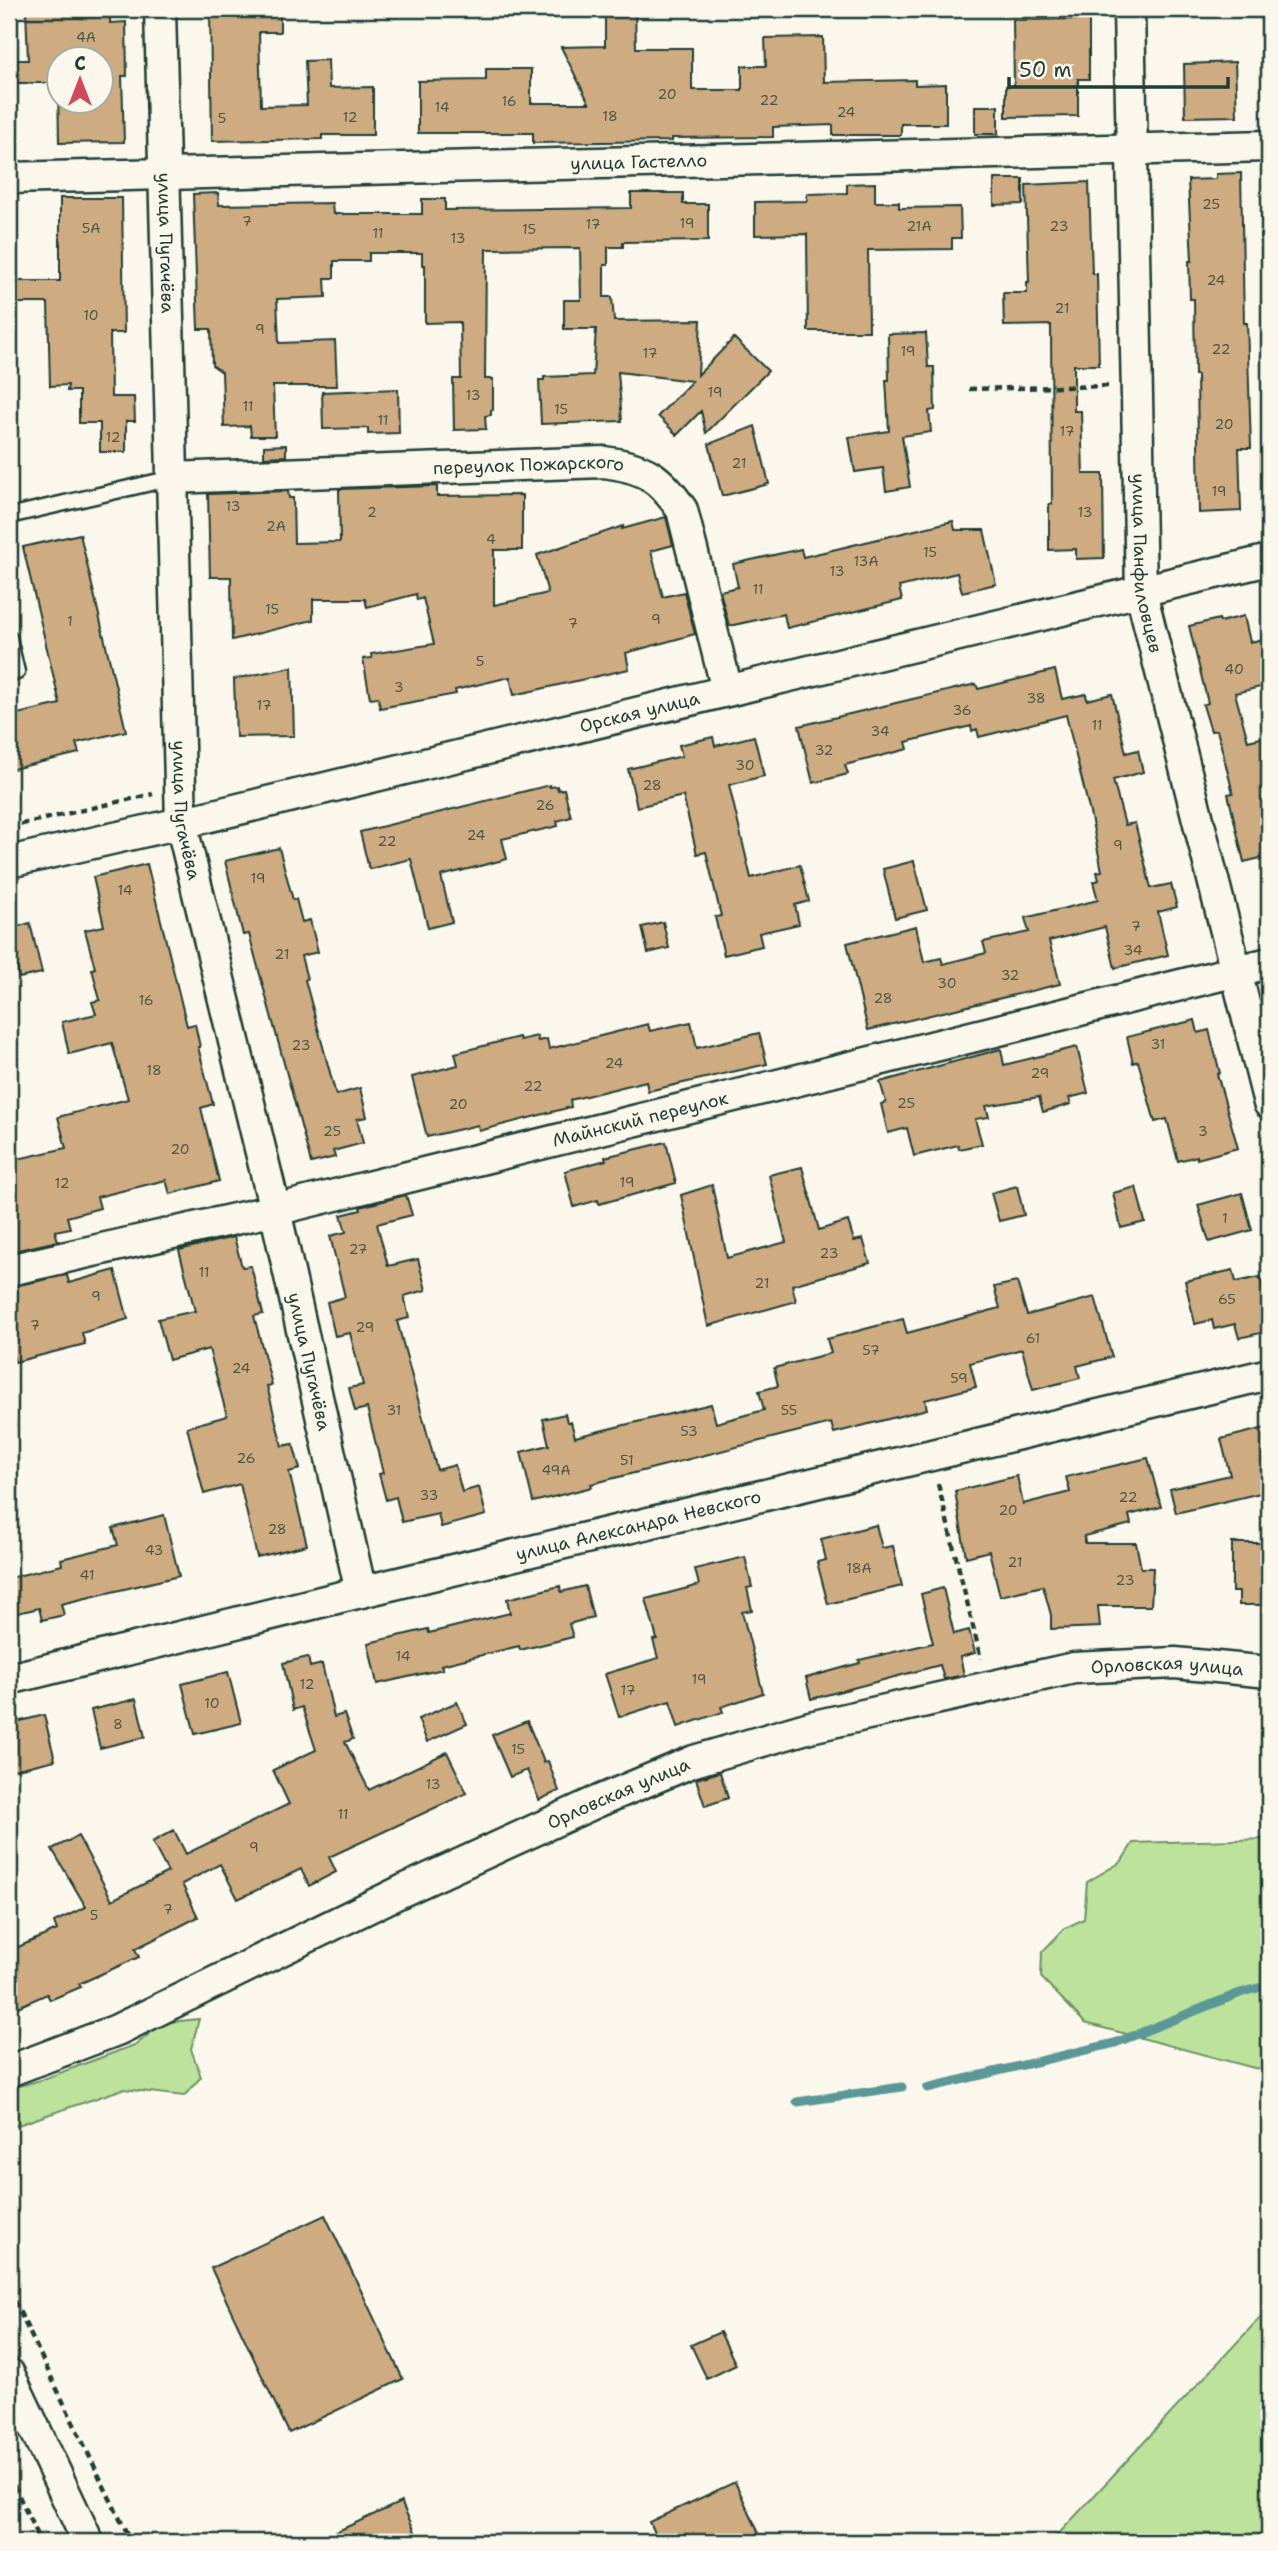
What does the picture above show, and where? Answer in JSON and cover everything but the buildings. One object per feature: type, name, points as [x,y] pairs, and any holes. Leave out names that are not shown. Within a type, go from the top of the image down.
[{"type":"street","name":"улица Пугачёва","points":[[160,9],[181,823],[275,1210],[361,1592]]},
{"type":"street","name":"улица Панфиловцев","points":[[1129,9],[1141,592],[1269,1103]]},
{"type":"street","name":"улица Гастелло","points":[[9,178],[1269,146]]},
{"type":"street","name":"переулок Пожарского","points":[[172,478],[604,463],[643,470],[667,488],[682,510],[727,690]]},
{"type":"street","name":"Орская улица","points":[[9,862],[181,823],[1269,560]]},
{"type":"street","name":"Майнский переулок","points":[[9,1270],[275,1210],[1269,964]]},
{"type":"street","name":"улица Александра Невского","points":[[9,1679],[1269,1374]]},
{"type":"street","name":"Орловская улица","points":[[9,2071],[117,2030],[404,1890],[594,1803],[694,1762],[810,1727],[1074,1668],[1175,1663],[1269,1672]]},
{"type":"street","points":[[9,2374],[88,2542]]},
{"type":"lane","points":[[9,516],[172,478]]},
{"type":"lane","points":[[9,638],[17,672],[9,674]]},
{"type":"path","points":[[969,389],[1136,384]]},
{"type":"path","points":[[9,827],[181,788]]},
{"type":"path","points":[[931,1456],[988,1687]]},
{"type":"path","points":[[9,2290],[131,2542]]},
{"type":"path","points":[[9,2474],[40,2542]]},
{"type":"green space","points":[[1269,1839],[1269,2072],[1085,2023],[1041,1977],[1042,1952],[1065,1928],[1084,1919],[1087,1882],[1121,1862],[1133,1843]]},
{"type":"green space","points":[[199,2019],[191,2049],[201,2077],[184,2096],[123,2089],[9,2128],[9,2089],[41,2080],[137,2044],[162,2023]]},
{"type":"green space","points":[[1269,2308],[1269,2542],[1051,2542]]},
{"type":"waterway","points":[[927,2088],[1115,2043],[1240,1993],[1269,1985]]},
{"type":"waterway","points":[[797,2102],[902,2087]]}]
